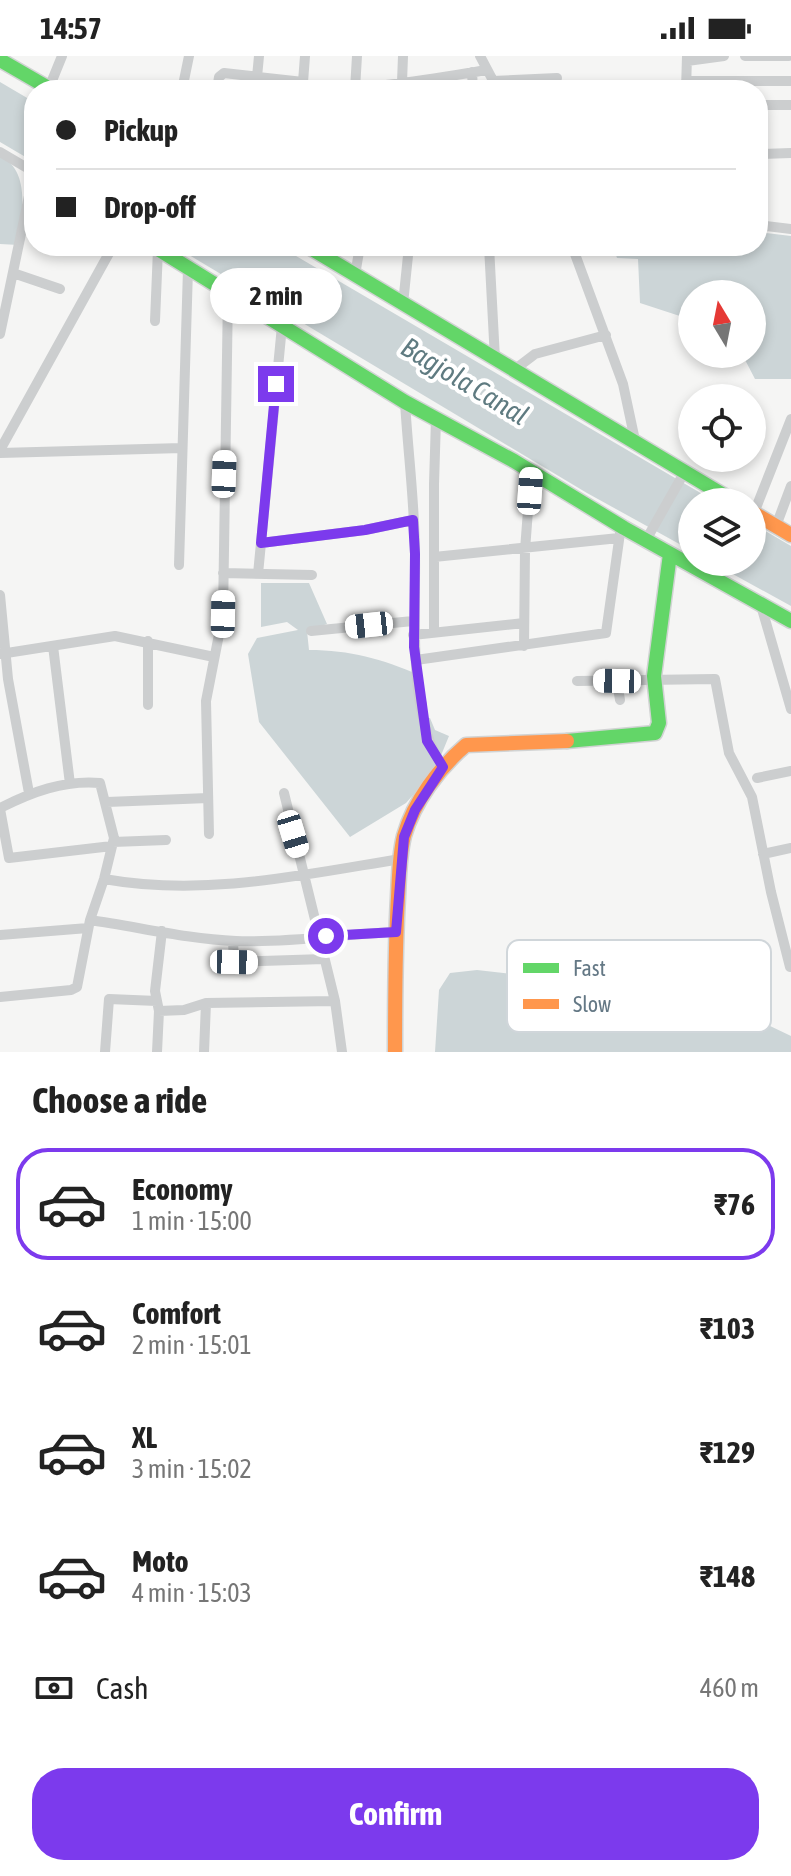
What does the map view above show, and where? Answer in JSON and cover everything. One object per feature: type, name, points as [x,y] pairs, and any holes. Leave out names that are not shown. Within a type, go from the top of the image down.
[{"type":"street","points":[[53,80],[62,56]]},
{"type":"street","points":[[184,80],[189,56]]},
{"type":"street","points":[[257,77],[259,56]]},
{"type":"street","points":[[303,80],[305,56]]},
{"type":"street","points":[[356,80],[357,56]]},
{"type":"street","points":[[402,80],[403,56]]},
{"type":"street","points":[[480,56],[493,80]]},
{"type":"street","points":[[686,80],[687,58],[724,56]]},
{"type":"street","points":[[745,56],[789,56]]},
{"type":"street","points":[[0,60],[34,80]]},
{"type":"street","points":[[472,72],[472,80]]},
{"type":"street","points":[[437,80],[472,72],[493,80],[557,78]]},
{"type":"street","points":[[219,80],[224,73],[285,80]]},
{"type":"street","points":[[768,82],[791,81]]},
{"type":"street","points":[[768,105],[791,105]]},
{"type":"street","points":[[0,152],[24,166]]},
{"type":"street","points":[[768,154],[791,153]]},
{"type":"street","points":[[0,334],[24,220]]},
{"type":"street","points":[[768,226],[791,229]]},
{"type":"street","points":[[0,452],[108,256]]},
{"type":"street","points":[[155,256],[155,321]]},
{"type":"street","points":[[168,256],[405,402],[531,471],[620,532],[646,540],[791,621]]},
{"type":"street","points":[[324,256],[710,488]]},
{"type":"street","points":[[355,275],[358,256]]},
{"type":"street","points":[[403,304],[408,256]]},
{"type":"street","points":[[490,256],[495,359]]},
{"type":"street","points":[[576,256],[623,384],[636,445]]},
{"type":"street","points":[[179,565],[188,269]]},
{"type":"street","points":[[13,273],[60,289]]},
{"type":"street","points":[[209,834],[206,701],[222,620],[228,293]]},
{"type":"street","points":[[258,574],[282,326]]},
{"type":"street","points":[[514,370],[535,354],[606,335]]},
{"type":"street","points":[[405,402],[415,554],[413,635],[427,741],[443,767]]},
{"type":"street","points":[[434,633],[436,419]]},
{"type":"street","points":[[763,488],[791,419]]},
{"type":"street","points":[[0,452],[182,448]]},
{"type":"street","points":[[524,646],[525,548],[531,471]]},
{"type":"street","points":[[646,540],[684,473]]},
{"type":"street","points":[[776,526],[791,486]]},
{"type":"street","points":[[261,543],[365,530],[413,520]]},
{"type":"street","points":[[766,520],[791,535]]},
{"type":"street","points":[[434,557],[525,548],[620,532]]},
{"type":"street","points":[[416,660],[606,633],[620,532]]},
{"type":"street","points":[[395,1052],[400,859],[408,825],[443,767],[471,744],[578,741],[655,733],[659,729],[654,680],[670,554]]},
{"type":"street","points":[[223,573],[312,575]]},
{"type":"street","points":[[0,595],[2,654],[29,793]]},
{"type":"street","points":[[760,602],[791,709]]},
{"type":"street","points":[[311,631],[413,621]]},
{"type":"street","points":[[413,635],[524,623]]},
{"type":"street","points":[[2,654],[115,636],[214,657]]},
{"type":"street","points":[[148,641],[148,705]]},
{"type":"street","points":[[53,646],[70,784]]},
{"type":"street","points":[[577,681],[715,679],[729,753],[752,797],[763,854],[788,945],[790,967]]},
{"type":"street","points":[[617,681],[620,700]]},
{"type":"street","points":[[757,778],[791,771]]},
{"type":"street","points":[[0,997],[75,989],[89,924],[113,844],[114,829],[100,783],[70,784],[29,793],[0,809],[9,858],[113,844],[166,840]]},
{"type":"street","points":[[284,793],[335,1001],[342,1052]]},
{"type":"street","points":[[107,802],[208,798]]},
{"type":"street","points":[[763,854],[791,848]]},
{"type":"street","points":[[104,879],[141,885],[209,887],[400,859]]},
{"type":"street","points":[[0,935],[89,924],[233,941],[396,932]]},
{"type":"street","points":[[157,1052],[158,1006],[155,991],[162,931]]},
{"type":"street","points":[[233,941],[234,962],[324,959]]},
{"type":"street","points":[[105,1052],[109,999],[184,1010],[206,1003],[335,1001]]},
{"type":"street","points":[[204,1052],[206,1003]]},
{"type":"water","points":[[0,82],[24,96],[24,156],[0,142]]},
{"type":"water","points":[[0,155],[17,172],[21,183],[19,245],[0,244]]},
{"type":"water","points":[[768,233],[791,236],[791,379],[755,379],[749,368],[766,368],[766,280],[678,280],[678,315],[640,303],[638,259],[616,256],[768,256]]},
{"type":"water","name":"Bagjola Canal","points":[[191,256],[296,256],[692,488],[678,488],[678,543],[587,493]]},
{"type":"water","points":[[766,531],[791,546],[791,606],[736,576],[766,576]]},
{"type":"water","points":[[261,583],[309,583],[327,624],[307,631],[309,650],[366,656],[419,675],[427,704],[417,708],[420,719],[430,718],[435,730],[449,736],[435,770],[406,803],[350,837],[259,722],[248,654],[257,638],[298,630],[287,622],[261,627]]},
{"type":"water","points":[[477,970],[507,973],[507,1032],[771,1032],[771,1026],[791,1036],[791,1052],[435,1052],[439,990],[450,973]]},
{"type":"traffic: fast","points":[[0,60],[35,80]]},
{"type":"traffic: fast","points":[[169,256],[405,402],[514,461],[624,528],[791,621]]},
{"type":"traffic: fast","points":[[324,256],[712,488]]},
{"type":"traffic: fast","points":[[567,741],[655,733],[659,723],[654,676],[670,554]]},
{"type":"traffic: slow","points":[[766,520],[791,535]]},
{"type":"traffic: slow","points":[[395,1052],[400,859],[408,823],[421,798],[446,764],[466,745],[567,741]]},
{"type":"route","points":[[276,384],[261,543],[365,530],[413,520],[414,647],[427,741],[443,767],[415,810],[404,837],[396,932],[326,936]]}]
